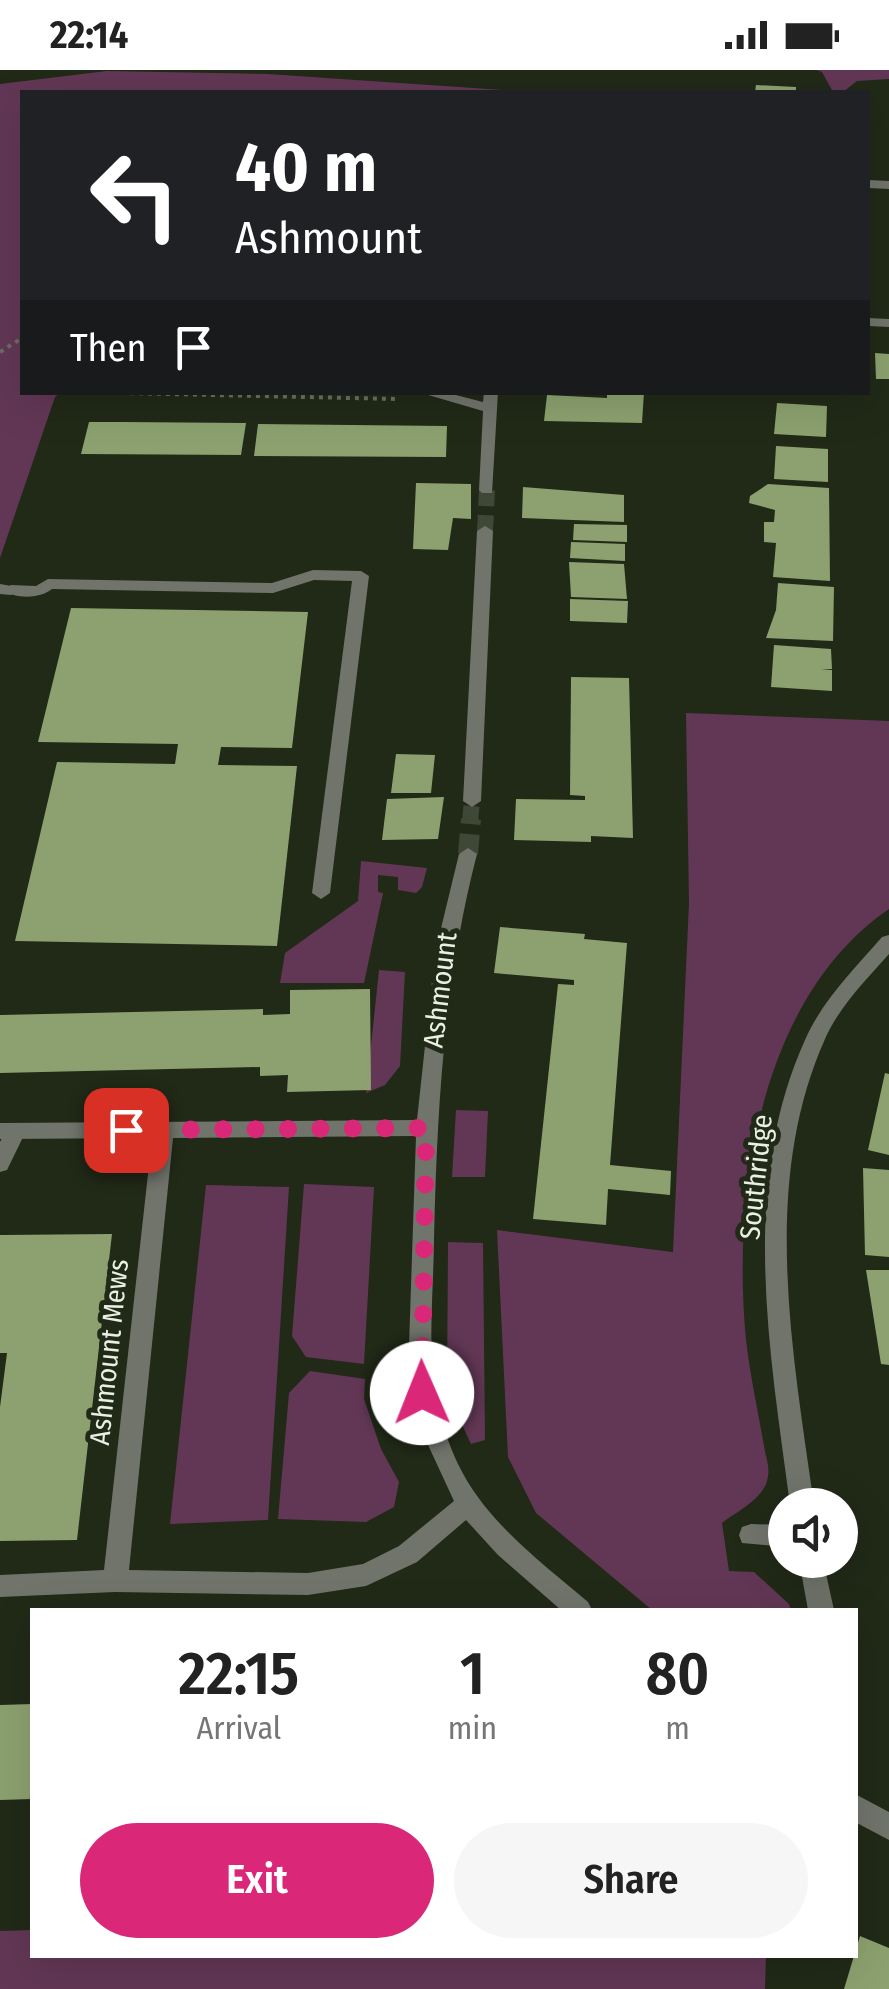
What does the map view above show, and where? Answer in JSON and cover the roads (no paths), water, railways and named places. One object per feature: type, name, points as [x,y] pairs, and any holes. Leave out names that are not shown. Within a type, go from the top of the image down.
[{"type":"street","points":[[449,395],[489,400],[488,490]]},
{"type":"street","points":[[472,801],[484,530]]},
{"type":"street","points":[[5,590],[40,591],[48,584],[273,588],[313,575],[361,576],[322,893]]},
{"type":"street","name":"Ashmount","points":[[468,854],[448,920],[434,1028],[426,1128],[422,1393],[449,1470],[468,1504],[510,1549],[577,1608]]},
{"type":"street","name":"Southridge","points":[[800,1488],[788,1400],[776,1223],[786,1126],[815,1038],[859,976],[889,942]]},
{"type":"street","points":[[0,1164],[8,1131],[426,1128]]},
{"type":"street","name":"Ashmount Mews","points":[[115,1582],[163,1129]]},
{"type":"street","points":[[0,1586],[115,1582],[308,1584],[366,1574],[408,1554],[468,1504]]},
{"type":"street","points":[[750,1535],[768,1536]]},
{"type":"street","points":[[815,1578],[822,1608]]},
{"type":"street","points":[[858,1809],[889,1826]]},
{"type":"tunnel","points":[[485,531],[487,490]]},
{"type":"tunnel","points":[[470,822],[472,801]]},
{"type":"tunnel","points":[[468,854],[471,819]]}]
